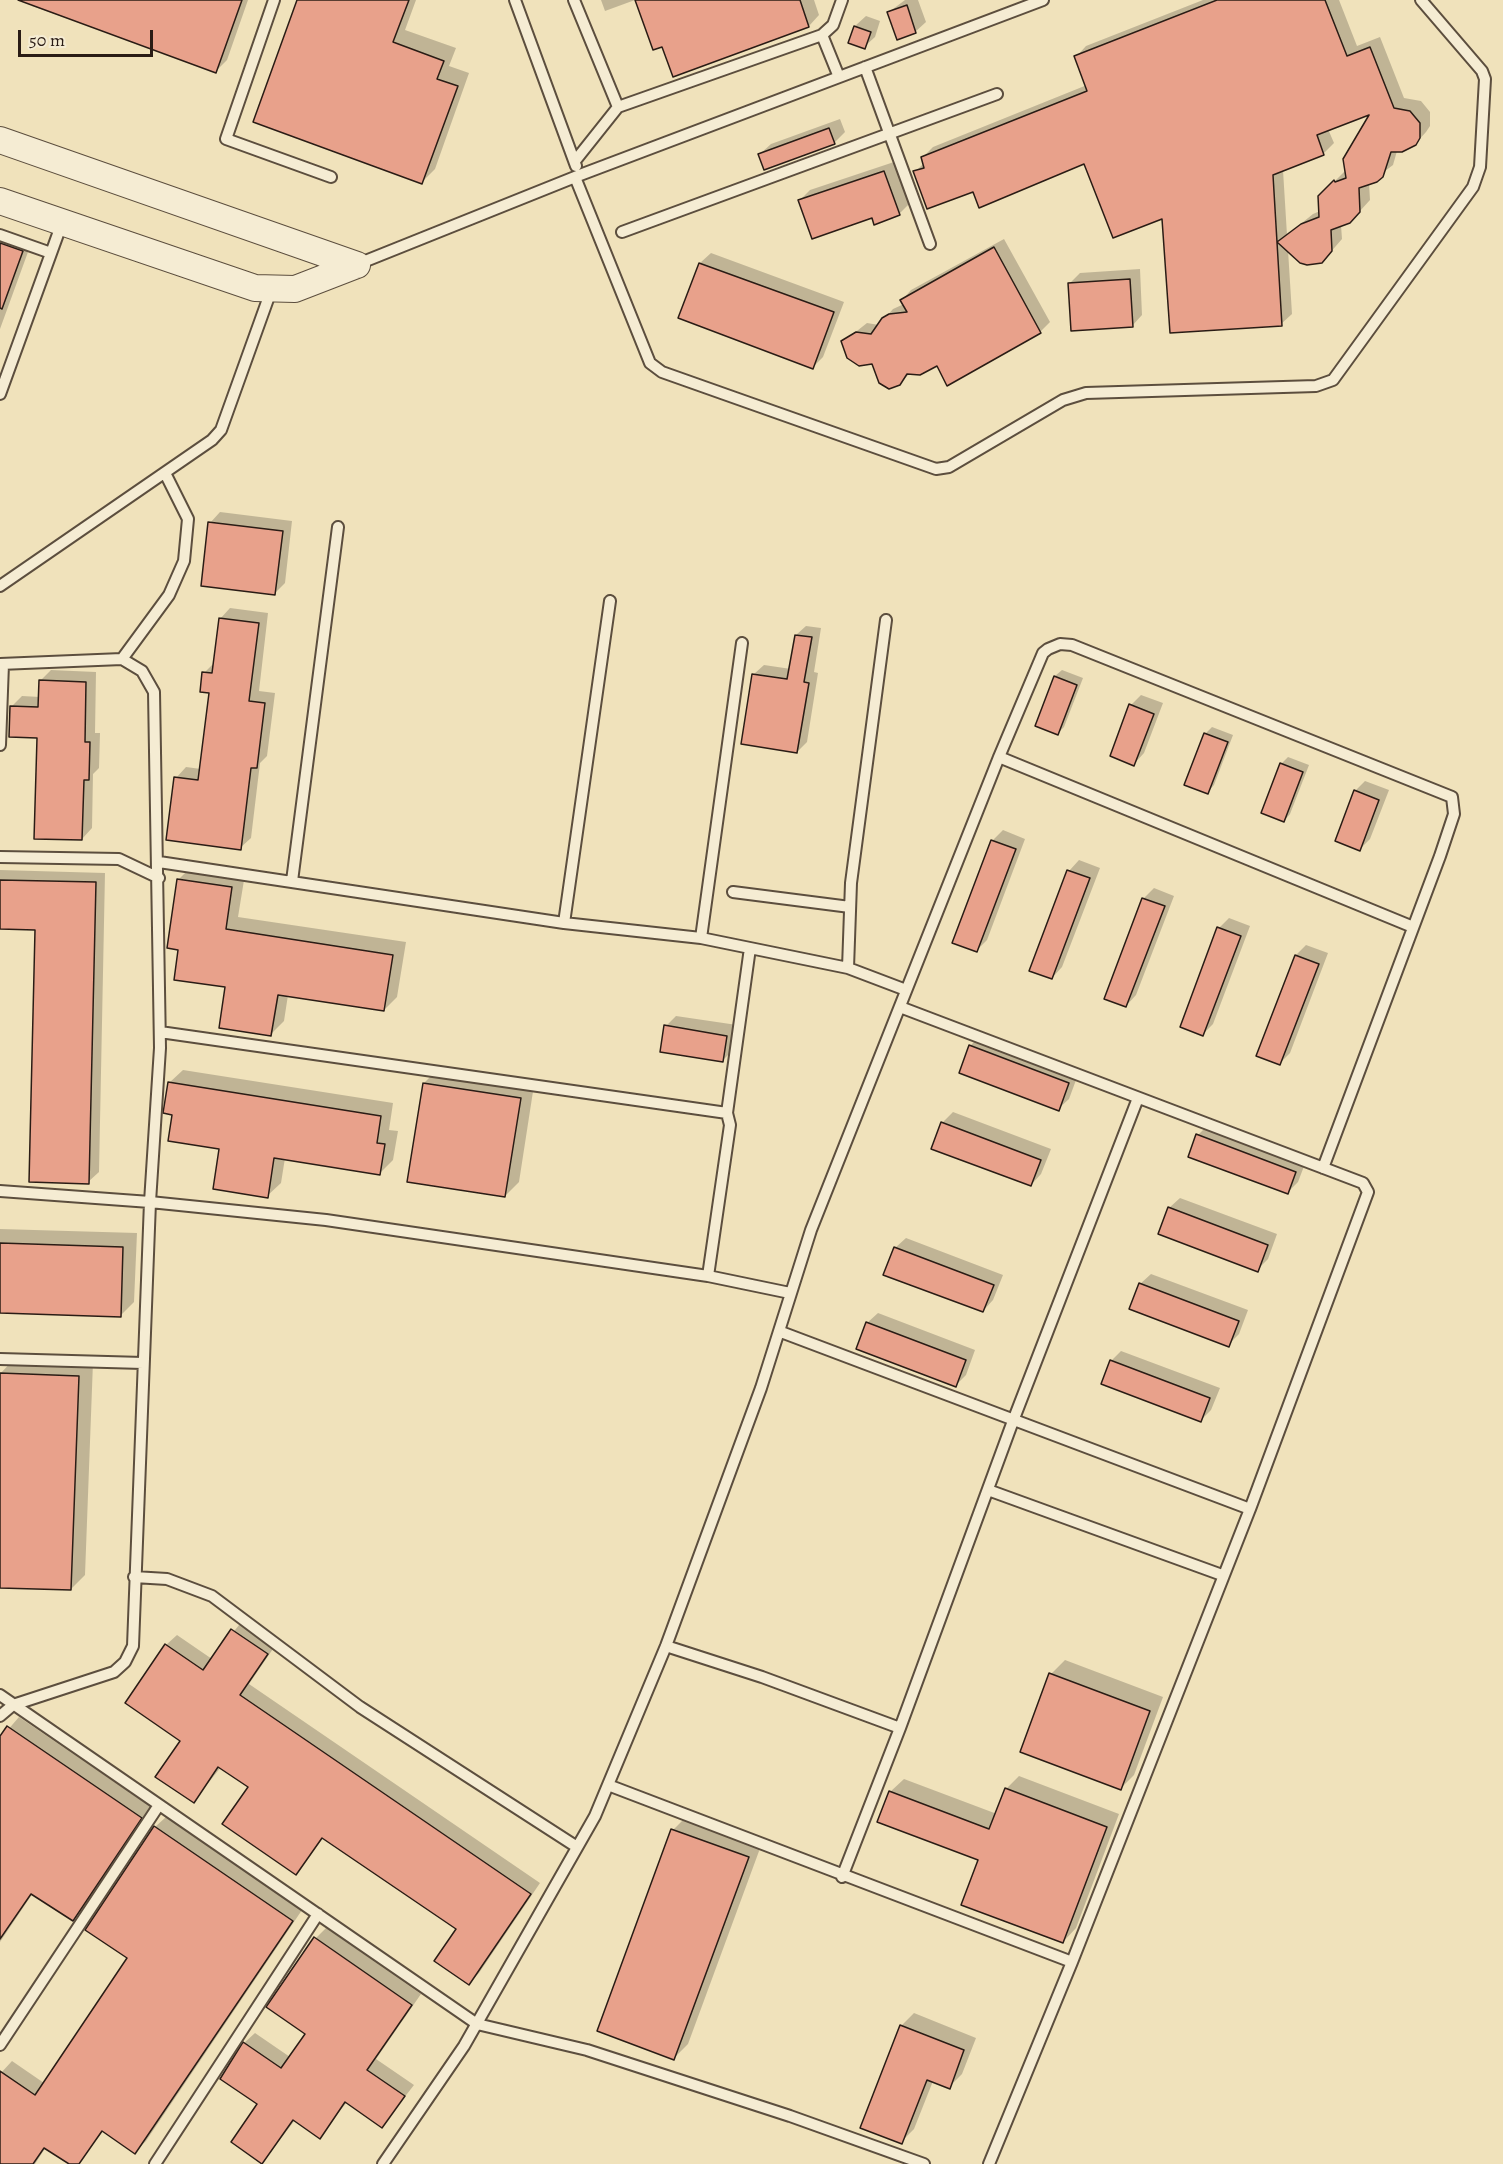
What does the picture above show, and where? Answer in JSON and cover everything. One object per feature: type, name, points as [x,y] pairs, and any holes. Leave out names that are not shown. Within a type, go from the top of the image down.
[{"type":"street","points":[[0,140],[357,265]]},
{"type":"street","points":[[0,201],[255,288],[295,289],[357,265]]},
{"type":"lane","points":[[274,0],[226,139],[330,177]]},
{"type":"lane","points":[[515,0],[574,160],[577,176],[650,363],[662,372],[936,469],[949,467],[1063,400],[1086,393],[1316,386],[1333,380],[1473,187],[1480,167],[1485,79],[1482,71],[1421,0]]},
{"type":"lane","points":[[574,0],[618,107]]},
{"type":"lane","points":[[574,160],[618,107],[822,35],[833,25],[842,0]]},
{"type":"lane","points":[[357,265],[577,176],[1037,1]]},
{"type":"lane","points":[[822,35],[839,77]]},
{"type":"lane","points":[[865,67],[930,244]]},
{"type":"lane","points":[[622,232],[997,94]]},
{"type":"lane","points":[[0,394],[62,222]]},
{"type":"lane","points":[[0,235],[51,253]]},
{"type":"lane","points":[[0,586],[212,440],[221,430],[272,288]]},
{"type":"lane","points":[[122,658],[169,595],[184,561],[188,519],[165,473]]},
{"type":"lane","points":[[292,881],[338,527]]},
{"type":"lane","points":[[564,923],[610,601]]},
{"type":"lane","points":[[848,968],[851,883],[886,620]]},
{"type":"lane","points":[[701,938],[742,643]]},
{"type":"lane","points":[[383,2164],[477,2024],[595,1816],[666,1646],[781,1332],[790,1293],[811,1230],[999,757],[1043,653],[1055,645],[1066,644],[1449,794],[1454,801],[1454,814],[1323,1168]]},
{"type":"lane","points":[[0,745],[2,664],[122,658],[142,671],[154,692],[159,862],[160,1032],[150,1202],[133,1646],[125,1662],[114,1672],[13,1705],[0,1716]]},
{"type":"lane","points":[[999,757],[1413,927]]},
{"type":"lane","points":[[0,857],[119,859],[159,878]]},
{"type":"lane","points":[[159,862],[564,923],[701,938],[848,968],[906,990]]},
{"type":"lane","points":[[733,892],[850,907]]},
{"type":"lane","points":[[708,1276],[730,1125],[727,1113],[750,948]]},
{"type":"lane","points":[[900,1007],[1363,1183],[1368,1192],[1250,1509],[1222,1575],[1072,1962],[988,2164]]},
{"type":"lane","points":[[160,1032],[727,1113]]},
{"type":"lane","points":[[842,1877],[900,1728],[1013,1420],[1138,1098]]},
{"type":"lane","points":[[0,1191],[150,1202],[326,1220],[708,1276],[790,1293]]},
{"type":"lane","points":[[781,1332],[1250,1509]]},
{"type":"lane","points":[[0,1359],[143,1363]]},
{"type":"lane","points":[[988,1490],[1222,1575]]},
{"type":"lane","points":[[134,1578],[167,1579],[212,1596],[360,1707],[577,1847]]},
{"type":"lane","points":[[666,1646],[762,1677],[900,1728]]},
{"type":"lane","points":[[0,1695],[477,2024],[587,2050],[790,2116],[924,2164]]},
{"type":"lane","points":[[608,1785],[842,1877],[1072,1962]]},
{"type":"lane","points":[[0,2045],[159,1805]]},
{"type":"lane","points":[[154,2164],[318,1914]]},
{"type":"building","points":[[18,0],[242,0],[216,73]]},
{"type":"building","points":[[297,0],[409,0],[393,42],[444,61],[437,79],[458,86],[422,184],[253,122]]},
{"type":"building","points":[[635,0],[800,0],[809,27],[673,77],[662,47],[653,50]]},
{"type":"building","points":[[1217,0],[1325,0],[1347,56],[1370,47],[1394,108],[1410,111],[1420,123],[1420,138],[1416,145],[1402,152],[1391,152],[1383,177],[1377,182],[1359,188],[1360,212],[1350,223],[1331,230],[1332,251],[1322,263],[1307,265],[1300,263],[1277,242],[1301,224],[1319,217],[1318,196],[1334,180],[1335,182],[1346,178],[1343,159],[1369,115],[1317,135],[1324,155],[1273,175],[1282,326],[1170,333],[1162,219],[1113,238],[1084,164],[979,208],[973,192],[927,209],[913,171],[924,168],[921,157],[1087,91],[1074,56]]},
{"type":"building","points":[[907,5],[916,33],[897,40],[887,12]]},
{"type":"building","points":[[854,26],[871,32],[865,49],[848,43]]},
{"type":"building","points":[[829,128],[835,144],[764,170],[758,154]]},
{"type":"building","points":[[884,171],[900,215],[874,225],[872,218],[812,239],[798,200]]},
{"type":"building","points":[[0,243],[23,251],[2,309],[0,308]]},
{"type":"building","points":[[994,247],[1041,333],[947,386],[937,366],[920,375],[907,374],[900,385],[889,389],[879,383],[872,364],[859,366],[847,358],[841,341],[856,332],[871,334],[882,318],[889,314],[907,312],[900,300]]},
{"type":"building","points":[[699,263],[834,312],[813,369],[678,318]]},
{"type":"building","points":[[1130,279],[1133,327],[1071,331],[1068,283]]},
{"type":"building","points":[[208,522],[283,531],[275,595],[201,586]]},
{"type":"building","points":[[219,618],[259,623],[249,701],[265,703],[257,768],[251,768],[241,850],[166,840],[174,777],[198,780],[209,693],[200,692],[202,672],[212,673]]},
{"type":"building","points":[[795,635],[812,637],[804,682],[809,683],[797,753],[741,744],[752,674],[787,679]]},
{"type":"building","points":[[1054,676],[1077,685],[1058,735],[1035,726]]},
{"type":"building","points":[[39,680],[86,682],[85,742],[90,742],[89,780],[84,780],[82,840],[34,839],[37,738],[9,737],[10,706],[38,707]]},
{"type":"building","points":[[1129,704],[1154,714],[1134,766],[1110,756]]},
{"type":"building","points":[[1204,733],[1228,742],[1208,794],[1184,785]]},
{"type":"building","points":[[1280,763],[1303,772],[1284,822],[1261,813]]},
{"type":"building","points":[[1354,790],[1379,800],[1360,851],[1335,841]]},
{"type":"building","points":[[991,840],[1016,849],[977,952],[952,943]]},
{"type":"building","points":[[1067,870],[1090,878],[1052,979],[1029,971]]},
{"type":"building","points":[[177,879],[232,887],[226,929],[393,955],[384,1011],[278,995],[271,1036],[219,1028],[225,987],[174,980],[178,950],[167,948]]},
{"type":"building","points":[[0,880],[96,882],[89,1184],[29,1182],[35,930],[0,929]]},
{"type":"building","points":[[1142,898],[1165,906],[1126,1007],[1104,999]]},
{"type":"building","points":[[1217,927],[1241,936],[1203,1036],[1180,1027]]},
{"type":"building","points":[[1295,955],[1319,964],[1280,1065],[1256,1056]]},
{"type":"building","points":[[664,1025],[727,1036],[723,1062],[660,1052]]},
{"type":"building","points":[[969,1045],[1069,1083],[1059,1111],[959,1073]]},
{"type":"building","points":[[168,1082],[381,1116],[377,1143],[385,1144],[380,1175],[274,1158],[268,1198],[213,1189],[219,1149],[168,1141],[172,1115],[163,1113]]},
{"type":"building","points":[[423,1083],[521,1098],[505,1197],[407,1182]]},
{"type":"building","points":[[941,1122],[1041,1160],[1031,1186],[931,1149]]},
{"type":"building","points":[[1196,1134],[1296,1172],[1288,1194],[1188,1157]]},
{"type":"building","points":[[1168,1207],[1268,1245],[1258,1272],[1158,1234]]},
{"type":"building","points":[[0,1243],[123,1247],[121,1317],[0,1313]]},
{"type":"building","points":[[894,1247],[994,1285],[983,1312],[883,1275]]},
{"type":"building","points":[[1139,1283],[1239,1321],[1229,1347],[1129,1309]]},
{"type":"building","points":[[866,1322],[966,1360],[956,1387],[856,1349]]},
{"type":"building","points":[[1110,1360],[1210,1398],[1201,1422],[1101,1384]]},
{"type":"building","points":[[0,1373],[79,1376],[71,1590],[0,1588]]},
{"type":"building","points":[[231,1629],[268,1654],[240,1695],[531,1894],[469,1985],[434,1961],[456,1929],[322,1838],[296,1875],[222,1824],[248,1787],[218,1767],[194,1803],[155,1777],[180,1741],[125,1703],[165,1644],[203,1670]]},
{"type":"building","points":[[1049,1673],[1150,1711],[1121,1790],[1020,1752]]},
{"type":"building","points":[[7,1726],[142,1818],[73,1921],[31,1894],[0,1939],[0,1736]]},
{"type":"building","points":[[1005,1788],[1107,1827],[1063,1943],[961,1905],[978,1860],[877,1822],[889,1791],[989,1829]]},
{"type":"building","points":[[154,1826],[293,1921],[135,2154],[102,2131],[79,2164],[69,2164],[44,2148],[33,2164],[0,2164],[0,2071],[35,2095],[127,1958],[85,1930]]},
{"type":"building","points":[[671,1829],[749,1857],[674,2060],[597,2031]]},
{"type":"building","points":[[314,1937],[412,2005],[367,2070],[405,2096],[382,2128],[345,2102],[320,2139],[293,2120],[262,2164],[231,2142],[257,2104],[220,2079],[243,2042],[281,2068],[305,2034],[266,2007]]},
{"type":"building","points":[[900,2025],[964,2050],[950,2089],[927,2080],[902,2144],[860,2128]]}]
